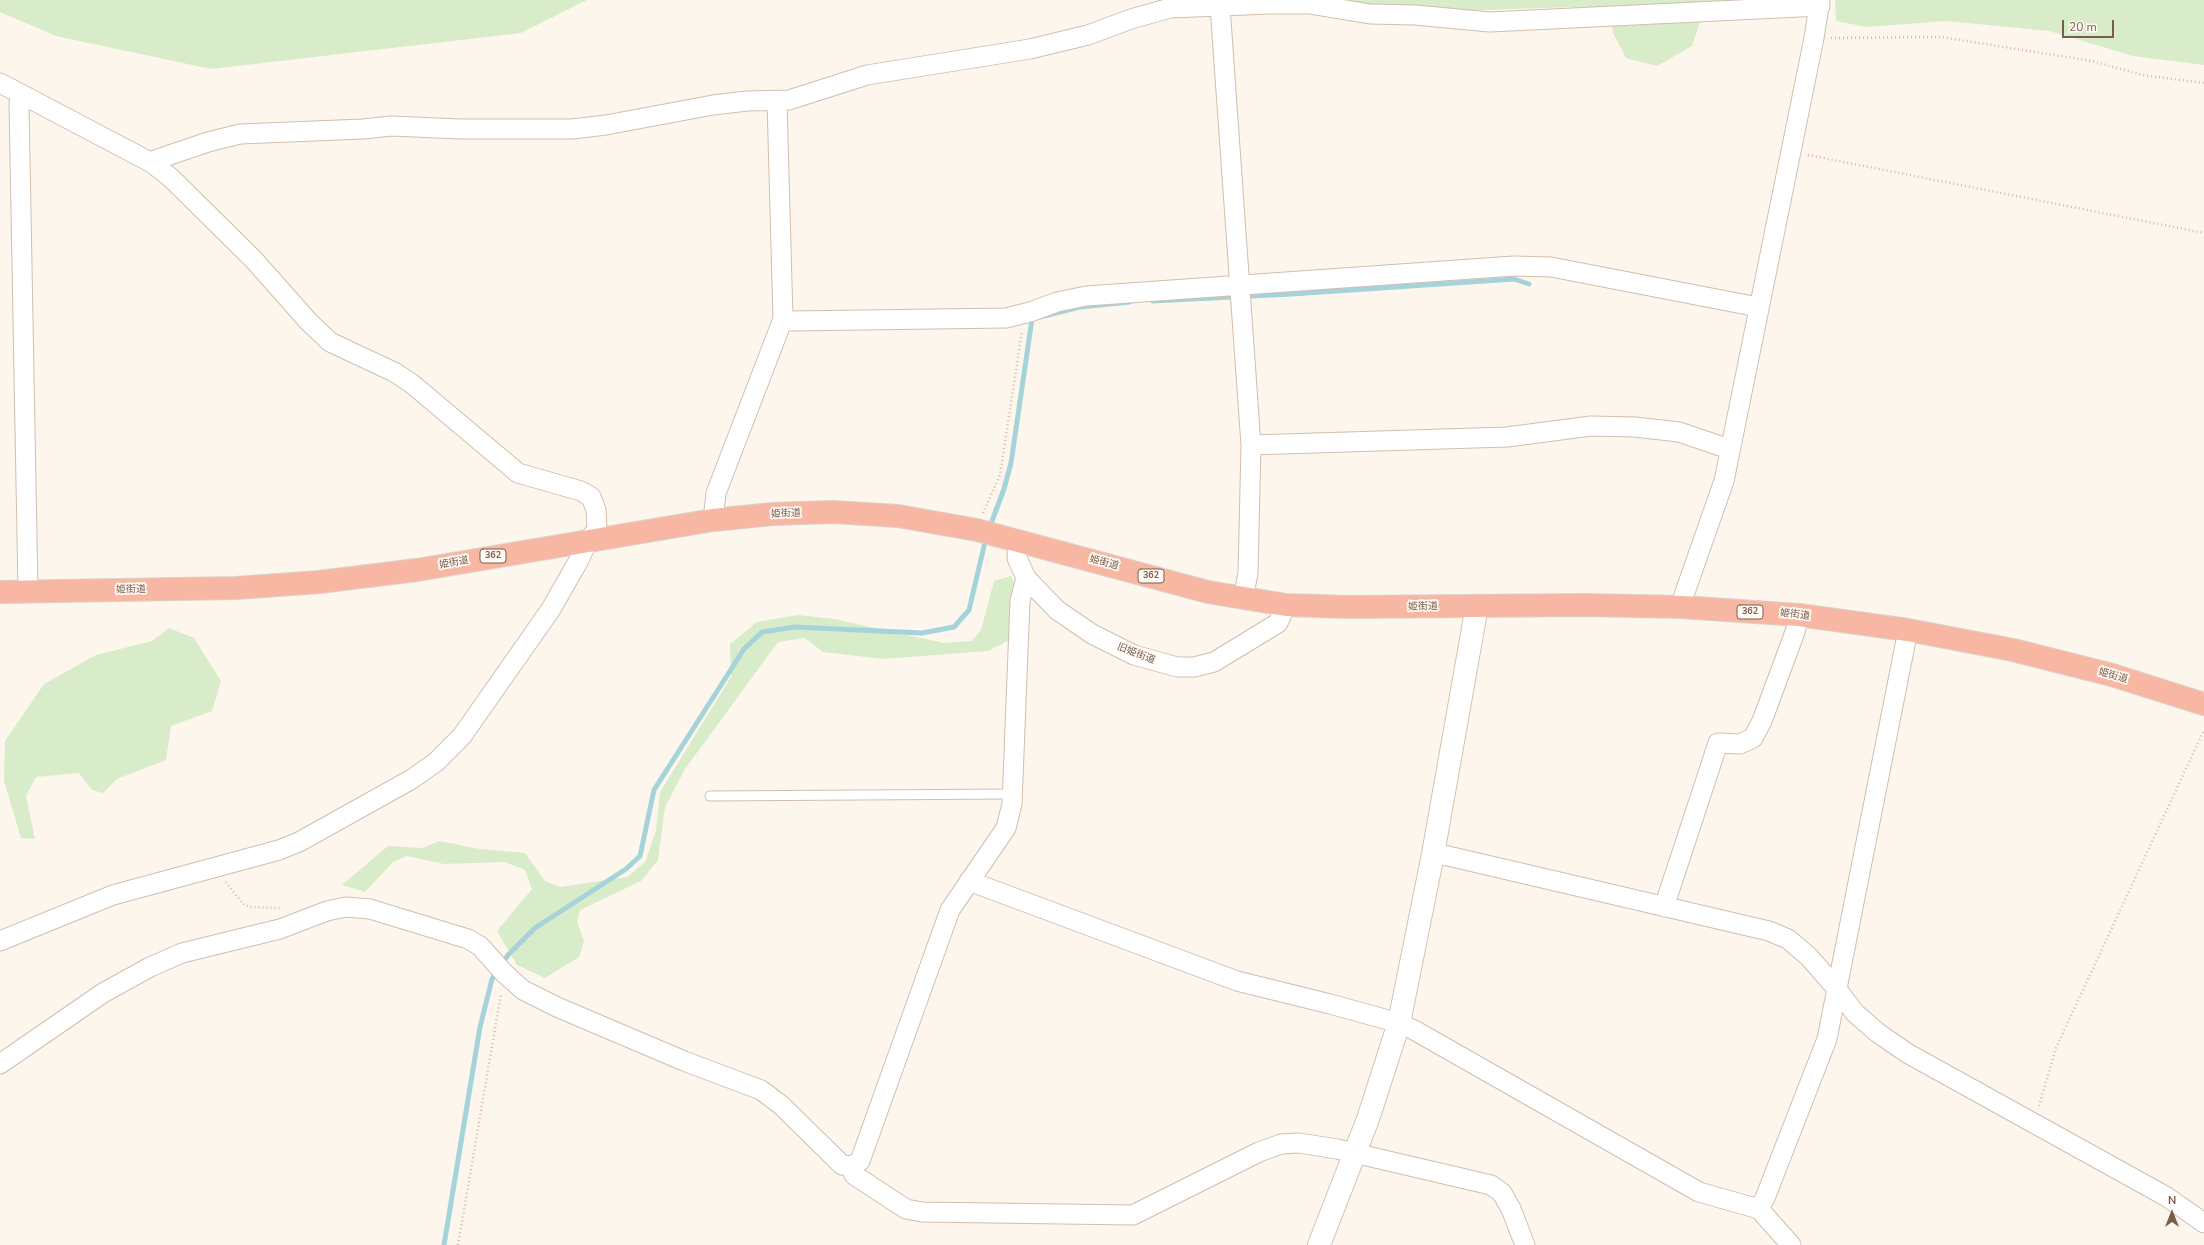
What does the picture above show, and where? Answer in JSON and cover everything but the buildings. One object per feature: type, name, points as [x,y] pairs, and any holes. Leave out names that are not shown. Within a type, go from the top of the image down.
[{"type":"highway","name":"姫街道","points":[[0,592],[236,588],[319,582],[417,570],[713,520],[773,514],[833,512],[898,516],[985,532],[1208,592],[1286,605],[1349,607],[1584,605],[1682,607],[1799,615],[1908,630],[2013,650],[2112,675],[2204,704]]},
{"type":"street","points":[[152,163],[156,160],[208,142],[240,134],[363,130],[391,126],[460,129],[572,129],[606,125],[713,105],[747,101],[789,100],[867,75],[1030,49],[1088,36],[1131,19],[1170,8],[1309,4],[1370,14],[1415,15],[1490,22],[1820,3],[1729,449],[1724,481],[1684,595],[1682,607]]},
{"type":"street","points":[[1220,6],[1251,445],[1248,573],[1243,599]]},
{"type":"street","points":[[0,83],[152,163],[215,221],[330,342],[394,372],[412,383],[518,473],[581,490],[591,497],[596,510],[597,530],[588,540],[579,560],[551,610],[502,681],[462,736],[436,762],[412,778],[299,842],[279,850],[113,895],[0,941]]},
{"type":"street","points":[[25,96],[19,102],[28,591]]},
{"type":"street","points":[[713,520],[716,493],[783,319],[777,100]]},
{"type":"street","points":[[783,319],[791,321],[1006,318],[1021,315],[1057,302],[1086,296],[1240,293],[1514,266],[1551,267],[1758,307]]},
{"type":"street","points":[[1251,445],[1507,437],[1591,426],[1635,427],[1679,432],[1729,449]]},
{"type":"street","name":"旧姫街道","points":[[1018,540],[1018,558],[1026,578],[1057,610],[1092,634],[1134,655],[1177,667],[1194,667],[1214,662],[1278,623],[1286,605]]},
{"type":"street","points":[[0,1064],[103,993],[150,967],[182,953],[300,922],[327,912],[346,908],[370,910],[468,939],[480,946],[523,990],[557,1007],[684,1061],[761,1090],[781,1105],[842,1164],[851,1166],[860,1161],[950,910],[1006,828],[1012,794],[1020,601],[1026,578]]},
{"type":"street","points":[[1319,1245],[1368,1119],[1399,1023],[1434,854],[1477,606]]},
{"type":"street","points":[[1664,907],[1718,743],[1740,744],[1754,738],[1762,721],[1795,632],[1799,615]]},
{"type":"street","points":[[1759,1210],[1827,1039],[1908,630]]},
{"type":"street","points":[[1434,854],[1769,931],[1788,939],[1809,957],[1837,989],[1855,1013],[1878,1033],[1907,1053],[2160,1193],[2204,1223]]},
{"type":"street","points":[[969,881],[978,886],[1237,981],[1399,1023],[1414,1030],[1699,1192],[1759,1210],[1791,1245]]},
{"type":"street","points":[[851,1166],[854,1174],[906,1210],[922,1212],[1116,1216],[1133,1215],[1152,1208],[1259,1152],[1281,1144],[1298,1143],[1355,1153],[1491,1185],[1502,1193],[1505,1198],[1525,1245]]},
{"type":"lane","points":[[710,796],[1012,794]]},
{"type":"path","points":[[1814,38],[1941,37],[2092,61],[2142,75],[2204,83]]},
{"type":"path","points":[[1790,152],[2204,232]]},
{"type":"path","points":[[985,532],[981,518],[1000,475],[1022,330],[1021,315]]},
{"type":"path","points":[[2032,1123],[2056,1048],[2204,730]]},
{"type":"path","points":[[216,866],[243,904],[250,908],[290,910],[300,922]]},
{"type":"path","points":[[458,1245],[498,1008],[507,975]]},
{"type":"green space","points":[[0,0],[587,0],[521,33],[211,69],[56,36],[0,12]]},
{"type":"green space","points":[[1318,0],[1720,0],[1705,8],[1692,46],[1657,66],[1626,58],[1613,33],[1609,9],[1572,7],[1458,11]]},
{"type":"green space","points":[[1835,0],[2204,0],[2204,65],[2133,56],[2049,31],[1947,21],[1867,27],[1836,21]]},
{"type":"green space","points":[[1011,576],[1016,587],[1008,641],[988,651],[883,659],[823,652],[805,638],[778,642],[685,769],[665,807],[658,860],[641,881],[580,910],[577,922],[584,941],[579,957],[545,978],[517,965],[497,931],[532,889],[525,870],[505,862],[444,864],[406,856],[393,862],[365,892],[342,885],[388,846],[423,848],[439,841],[480,849],[525,853],[545,881],[560,887],[627,877],[645,862],[656,831],[660,792],[731,677],[730,644],[757,622],[798,615],[834,619],[944,643],[972,641],[981,630],[994,581]]},
{"type":"green space","points":[[169,628],[194,638],[221,681],[212,711],[171,726],[166,760],[117,779],[103,793],[92,790],[79,773],[36,777],[26,796],[35,839],[21,838],[4,781],[5,741],[44,684],[96,655],[152,641]]},
{"type":"waterway","points":[[1153,301],[1292,294],[1514,279],[1529,284]]},
{"type":"waterway","points":[[989,529],[1004,489],[1011,463],[1032,319],[1080,307],[1130,302]]},
{"type":"waterway","points":[[444,1245],[480,1027],[492,979],[508,955],[535,928],[626,869],[640,856],[654,790],[744,649],[762,632],[795,627],[922,633],[954,627],[969,610],[986,538]]}]
